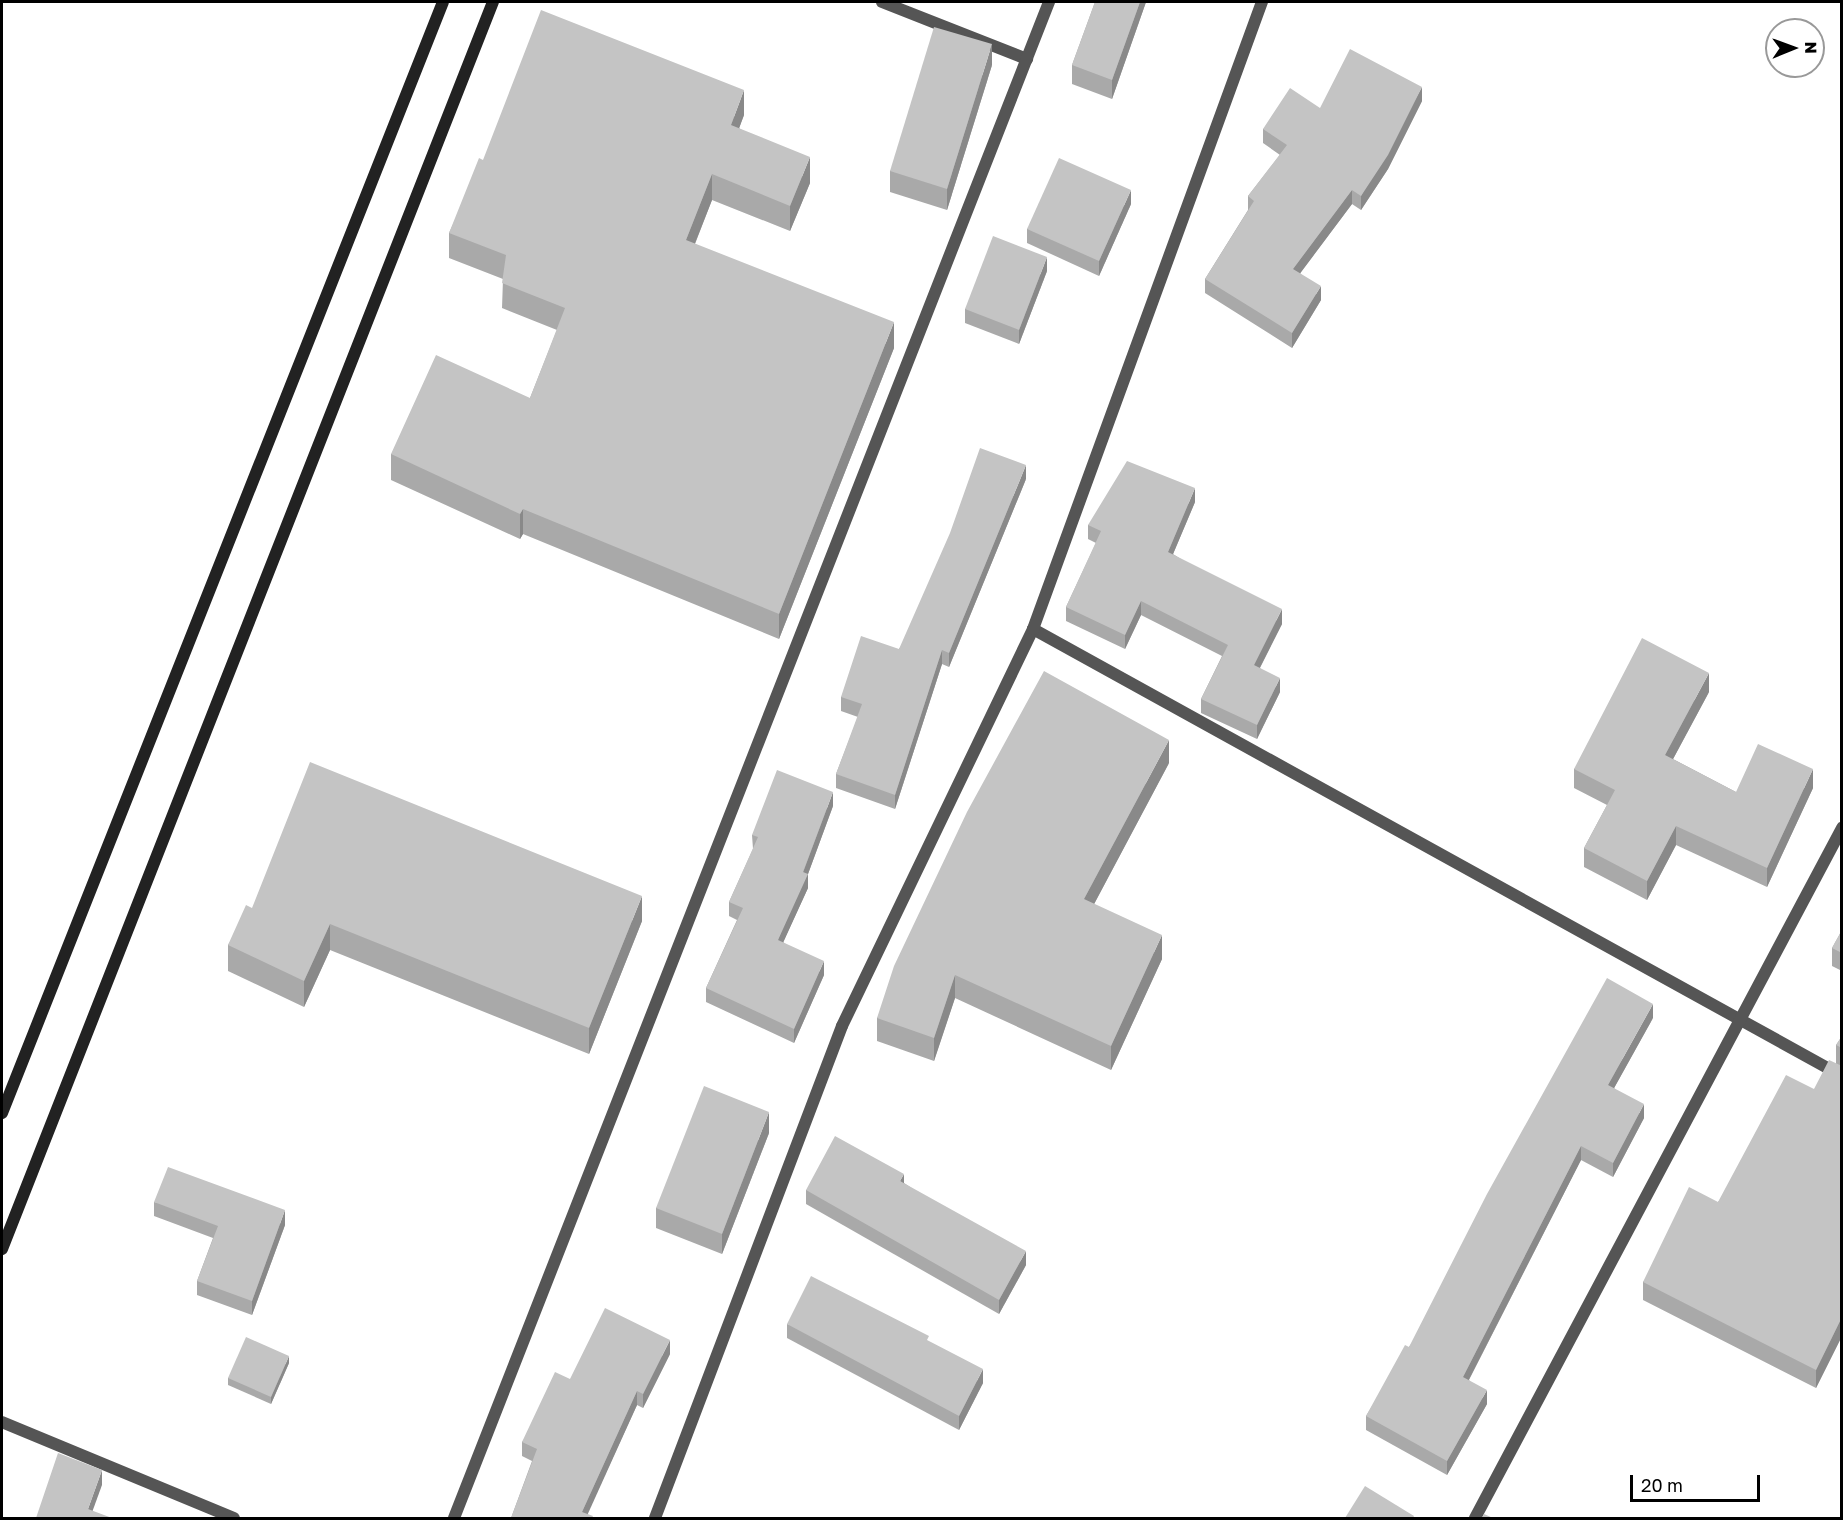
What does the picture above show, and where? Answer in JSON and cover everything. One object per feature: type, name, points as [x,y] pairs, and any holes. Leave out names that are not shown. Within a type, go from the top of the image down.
[{"type":"street","points":[[2,1113],[443,2]]},
{"type":"street","points":[[2,1249],[493,2]]},
{"type":"street","points":[[882,2],[1027,59]]},
{"type":"street","points":[[454,1518],[1050,2]]},
{"type":"street","points":[[655,1518],[842,1026],[1033,628],[1262,2]]},
{"type":"street","points":[[1033,628],[1738,1021],[1842,1076]]},
{"type":"street","points":[[1475,1518],[1842,828]]},
{"type":"street","points":[[2,1422],[234,1518]]},
{"type":"building","points":[[1095,2],[1140,2],[1112,80],[1072,65]]},
{"type":"building","points":[[541,10],[744,90],[731,125],[810,157],[790,206],[712,174],[686,240],[894,322],[779,614],[523,509],[520,514],[391,454],[436,355],[530,398],[565,308],[502,283],[506,255],[449,233],[479,158],[483,160]]},
{"type":"building","points":[[934,27],[992,44],[947,189],[890,171]]},
{"type":"building","points":[[1350,49],[1422,87],[1388,155],[1361,196],[1352,190],[1293,269],[1321,286],[1292,333],[1205,279],[1254,201],[1248,196],[1287,145],[1263,129],[1290,88],[1320,108]]},
{"type":"building","points":[[1059,158],[1131,190],[1099,261],[1027,229]]},
{"type":"building","points":[[993,236],[1047,257],[1019,330],[965,309]]},
{"type":"building","points":[[980,448],[1026,465],[949,653],[942,650],[895,795],[836,774],[862,704],[841,697],[861,636],[899,649],[950,533]]},
{"type":"building","points":[[1127,461],[1195,488],[1168,552],[1282,609],[1254,665],[1280,678],[1257,725],[1201,699],[1228,645],[1141,601],[1125,635],[1066,607],[1101,531],[1088,525]]},
{"type":"building","points":[[1642,638],[1709,673],[1665,755],[1736,792],[1758,744],[1813,769],[1767,868],[1676,826],[1647,881],[1584,848],[1615,790],[1574,769]]},
{"type":"building","points":[[1044,671],[1169,740],[1084,899],[1162,935],[1111,1046],[955,975],[934,1038],[877,1018],[894,966],[967,812]]},
{"type":"building","points":[[310,762],[642,896],[589,1028],[330,924],[304,981],[228,945],[246,905],[252,908]]},
{"type":"building","points":[[777,770],[833,792],[803,872],[808,874],[778,940],[824,961],[794,1029],[706,988],[743,908],[729,902],[758,837],[752,835]]},
{"type":"building","points":[[1842,930],[1842,953],[1832,948]]},
{"type":"building","points":[[1607,978],[1653,1004],[1608,1085],[1644,1104],[1613,1163],[1581,1146],[1463,1377],[1487,1390],[1447,1461],[1366,1416],[1405,1345],[1409,1347],[1487,1194]]},
{"type":"building","points":[[1842,1036],[1842,1048],[1836,1045]]},
{"type":"building","points":[[1829,1060],[1842,1066],[1842,1317],[1816,1370],[1643,1282],[1689,1187],[1718,1202],[1786,1075],[1814,1089]]},
{"type":"building","points":[[704,1086],[769,1112],[722,1234],[656,1208]]},
{"type":"building","points":[[835,1136],[904,1174],[900,1181],[1026,1251],[999,1300],[806,1190]]},
{"type":"building","points":[[168,1167],[285,1210],[252,1301],[197,1281],[218,1226],[154,1202]]},
{"type":"building","points":[[811,1276],[929,1336],[927,1340],[983,1369],[959,1416],[787,1324]]},
{"type":"building","points":[[605,1308],[670,1340],[643,1394],[637,1391],[582,1512],[593,1516],[592,1518],[511,1518],[537,1449],[522,1442],[555,1372],[570,1379]]},
{"type":"building","points":[[246,1337],[289,1356],[271,1397],[228,1378]]},
{"type":"building","points":[[58,1453],[102,1470],[88,1509],[112,1518],[36,1518]]},
{"type":"building","points":[[1365,1486],[1414,1516],[1413,1518],[1345,1518]]}]
